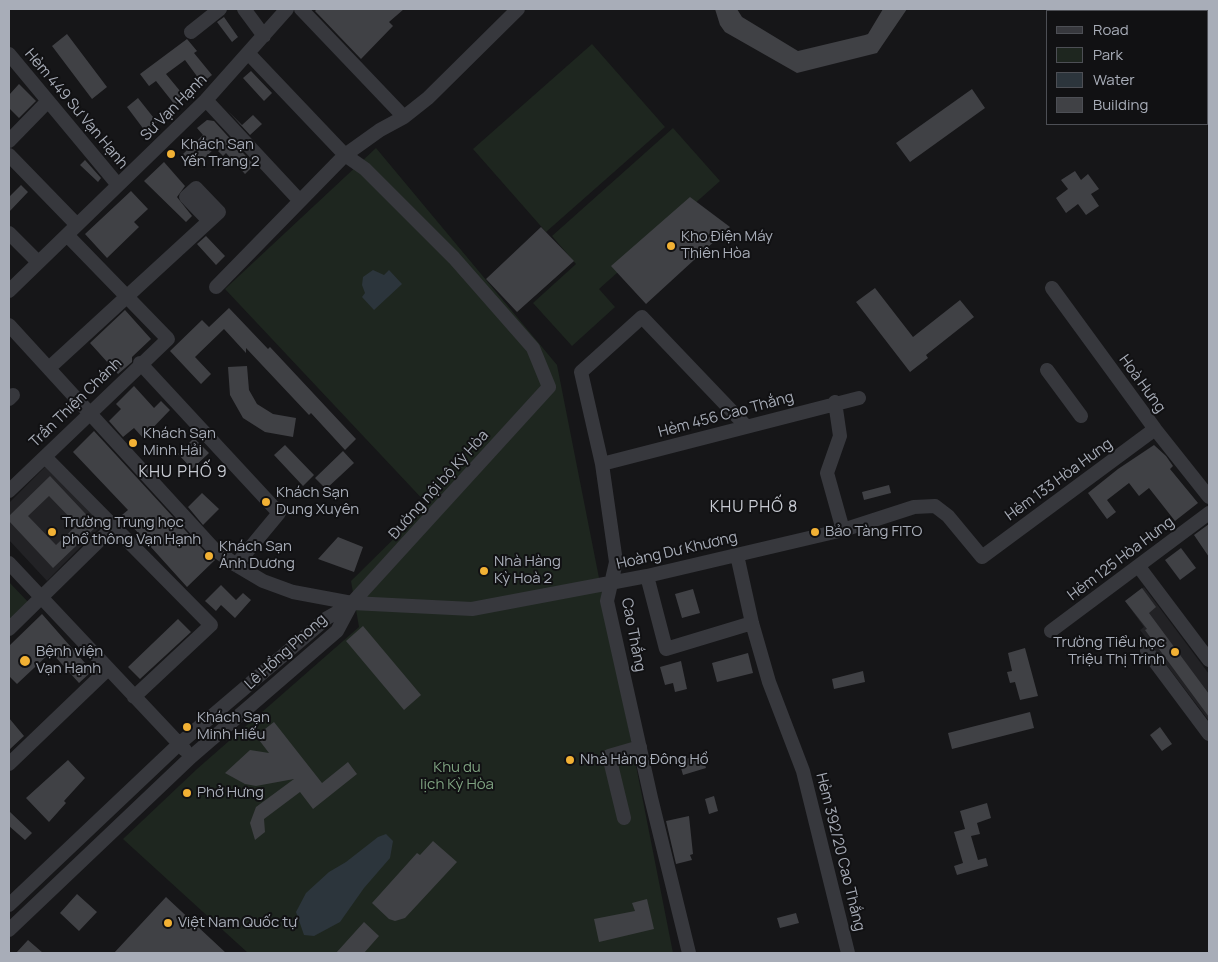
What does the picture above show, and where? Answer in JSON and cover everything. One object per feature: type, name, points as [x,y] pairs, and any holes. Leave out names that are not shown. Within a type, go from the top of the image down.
[{"type":"street","points":[[190,32],[220,9]]},
{"type":"street","points":[[244,9],[264,36]]},
{"type":"street","name":"Sư Vạn Hạnh","points":[[9,291],[206,100],[249,54],[287,9]]},
{"type":"street","points":[[301,9],[404,117]]},
{"type":"street","points":[[216,287],[345,155],[380,130],[404,117],[428,98],[518,9]]},
{"type":"street","name":"Hẻm 449 Sư Vạn Hạnh","points":[[9,54],[118,185]]},
{"type":"street","points":[[249,54],[345,155]]},
{"type":"street","points":[[206,100],[300,201]]},
{"type":"street","points":[[9,141],[48,101]]},
{"type":"street","points":[[9,155],[126,297]]},
{"type":"street","name":"Đường nội bộ Kỳ Hòa","points":[[345,155],[365,169],[454,258],[523,336],[533,348],[549,387],[352,603]]},
{"type":"street","points":[[49,368],[209,221]]},
{"type":"street","points":[[9,233],[38,262]]},
{"type":"street","name":"Hoà Hưng","points":[[1052,288],[1156,429],[1209,497]]},
{"type":"street","name":"Trần Thiện Chánh","points":[[9,492],[140,363],[168,339],[126,297]]},
{"type":"street","name":"Cao Thắng","points":[[689,953],[607,602],[616,562],[602,464],[581,372],[642,317],[746,426]]},
{"type":"street","name":"Hoàng Dư Khương","points":[[9,325],[213,548],[236,565],[263,581],[293,592],[352,603],[472,609],[647,576],[843,530],[914,507],[936,506],[948,516],[982,557]]},
{"type":"street","points":[[140,363],[279,514],[236,565]]},
{"type":"street","points":[[1047,370],[1081,416]]},
{"type":"street","name":"Hẻm 456 Cao Thắng","points":[[602,464],[835,402],[859,398]]},
{"type":"street","points":[[835,402],[840,436],[827,472],[843,530]]},
{"type":"street","name":"Hẻm 133 Hòa Hưng","points":[[982,557],[1156,429]]},
{"type":"street","points":[[45,457],[211,625],[134,697]]},
{"type":"street","name":"Hẻm 125 Hòa Hưng","points":[[1051,631],[1209,513]]},
{"type":"street","points":[[9,629],[41,600],[114,526]]},
{"type":"street","name":"Hẻm 392/20 Cao Thắng","points":[[737,555],[752,623],[769,682],[803,771],[848,953]]},
{"type":"street","points":[[9,563],[41,600],[191,757]]},
{"type":"street","points":[[1139,567],[1209,660]]},
{"type":"street","points":[[647,576],[666,649],[752,623]]},
{"type":"street","name":"Lê Hồng Phong","points":[[9,905],[180,744],[327,618],[352,603]]},
{"type":"street","name":"Lê Hồng Phong","points":[[9,930],[191,757],[337,631],[352,603]]},
{"type":"street","points":[[1147,650],[1209,734]]},
{"type":"street","points":[[9,764],[108,670]]},
{"type":"street","points":[[624,818],[609,756],[640,747]]},
{"type":"shaded area","name":"Trường Trung học phổ thông Vạn Hạnh","points":[[45,467],[104,523],[47,581],[9,540],[9,503]]},
{"type":"shaded area","name":"Trường Tiểu học Triệu Thị Trinh","points":[[1144,587],[1209,674],[1209,721],[1140,630],[1144,627],[1125,601]]},
{"type":"green space","points":[[592,44],[665,127],[546,232],[473,149]]},
{"type":"green space","points":[[673,128],[720,181],[599,289],[615,307],[572,346],[533,303],[576,264],[552,236]]},
{"type":"green space","name":"Khu du lịch Kỳ Hòa","points":[[376,148],[557,365],[673,953],[248,953],[123,839],[197,769],[359,627],[351,581],[428,505],[225,289]]},
{"type":"green space","points":[[9,582],[30,604],[9,625]]},
{"type":"water","points":[[373,270],[384,275],[389,270],[402,284],[374,310],[362,297],[365,293],[362,285],[363,277]]},
{"type":"water","points":[[386,834],[393,841],[390,858],[364,888],[340,922],[314,936],[304,935],[296,912],[306,893],[329,872],[346,862],[378,837]]},
{"type":"building","points":[[317,9],[404,9],[389,22],[393,26],[361,59],[315,11]]},
{"type":"building","points":[[715,9],[737,9],[742,17],[798,51],[868,34],[883,9],[907,9],[877,53],[797,73],[725,32],[720,25]]},
{"type":"building","points":[[224,17],[238,37],[232,42],[217,22]]},
{"type":"building","points":[[67,34],[107,87],[92,99],[52,46]]},
{"type":"building","points":[[187,39],[197,51],[194,53],[212,75],[202,83],[185,60],[166,74],[185,97],[175,105],[156,81],[149,86],[140,74]]},
{"type":"building","points":[[251,71],[272,93],[264,101],[243,78]]},
{"type":"building","points":[[19,84],[36,101],[19,118],[9,108],[9,95]]},
{"type":"building","points":[[972,89],[985,108],[910,162],[896,143]]},
{"type":"building","points":[[138,98],[157,122],[145,131],[127,107]]},
{"type":"building","points":[[228,111],[242,125],[253,115],[262,124],[250,135]]},
{"type":"building","points":[[207,120],[214,121],[254,165],[245,174],[226,153],[223,156],[215,148],[195,167],[183,154],[203,135],[197,128]]},
{"type":"building","points":[[85,160],[101,178],[98,182],[80,165]]},
{"type":"building","points":[[164,162],[185,186],[177,197],[192,216],[186,222],[144,181]]},
{"type":"building","points":[[1075,171],[1081,180],[1088,174],[1099,189],[1091,194],[1099,206],[1086,215],[1078,204],[1066,213],[1056,198],[1068,189],[1061,180]]},
{"type":"building","points":[[21,185],[28,192],[9,212],[9,197]]},
{"type":"building","points":[[131,191],[148,209],[134,222],[139,227],[107,258],[85,234]]},
{"type":"building","name":"Kho Điện Máy Thiên Hòa","points":[[690,197],[730,227],[646,304],[611,266]]},
{"type":"building","points":[[541,227],[574,261],[517,312],[486,279]]},
{"type":"building","points":[[206,236],[225,256],[216,265],[197,244]]},
{"type":"building","points":[[875,288],[913,337],[960,300],[974,317],[926,355],[928,358],[910,372],[856,302]]},
{"type":"building","points":[[229,308],[268,349],[270,347],[356,439],[345,450],[246,348],[246,353],[224,329],[195,357],[211,374],[201,384],[170,351],[202,320],[209,327]]},
{"type":"building","points":[[125,310],[151,339],[132,357],[132,362],[118,374],[90,343]]},
{"type":"building","points":[[247,366],[249,390],[257,404],[273,414],[296,418],[293,437],[265,432],[243,418],[230,395],[228,367]]},
{"type":"building","points":[[134,386],[154,408],[161,401],[170,410],[143,438],[134,428],[123,437],[109,421],[121,409],[116,404]]},
{"type":"building","points":[[94,431],[207,554],[215,560],[187,587],[122,515],[128,510],[73,452]]},
{"type":"building","points":[[194,438],[209,453],[192,469],[178,454]]},
{"type":"building","points":[[285,445],[314,475],[303,486],[274,455]]},
{"type":"building","points":[[1154,445],[1166,456],[1173,466],[1170,469],[1198,503],[1175,521],[1149,488],[1139,496],[1129,483],[1107,500],[1116,512],[1107,519],[1088,493],[1118,469]]},
{"type":"building","points":[[343,451],[354,463],[326,489],[315,478]]},
{"type":"building","points":[[50,476],[97,526],[53,568],[9,521],[9,516]],"holes":[[[49,496],[77,525],[56,545],[28,516]]]},
{"type":"building","points":[[889,485],[891,493],[864,500],[862,492]]},
{"type":"building","points":[[202,493],[219,509],[203,525],[188,507]]},
{"type":"building","points":[[1209,524],[1209,557],[1194,535]]},
{"type":"building","points":[[338,537],[363,547],[354,572],[318,559]]},
{"type":"building","points":[[1181,548],[1196,568],[1180,580],[1165,560]]},
{"type":"building","points":[[221,585],[236,600],[243,593],[251,600],[235,618],[221,605],[216,611],[205,601]]},
{"type":"building","points":[[1142,588],[1156,607],[1149,613],[1209,694],[1209,717],[1125,601]]},
{"type":"building","points":[[693,589],[700,613],[682,618],[675,594]]},
{"type":"building","name":"Bệnh viện Vạn Hạnh","points":[[42,614],[92,671],[79,683],[51,652],[17,684],[9,676],[9,646]]},
{"type":"building","points":[[178,619],[191,632],[140,679],[128,667]]},
{"type":"building","points":[[363,626],[421,695],[404,710],[346,641]]},
{"type":"building","points":[[1025,648],[1038,696],[1020,700],[1015,682],[1010,683],[1007,672],[1012,671],[1008,653]]},
{"type":"building","points":[[748,653],[753,673],[717,682],[712,663]]},
{"type":"building","points":[[681,661],[687,689],[675,692],[673,683],[665,685],[660,667]]},
{"type":"building","points":[[863,671],[865,682],[834,689],[832,679]]},
{"type":"building","points":[[1030,712],[1034,728],[952,749],[948,733]]},
{"type":"building","points":[[9,718],[24,736],[9,750]]},
{"type":"building","points":[[274,722],[322,783],[348,762],[357,774],[313,809],[300,792],[264,819],[265,832],[255,840],[250,823],[256,807],[294,779],[256,786],[245,784],[225,773],[250,750],[269,753],[256,736]]},
{"type":"building","points":[[1160,727],[1172,744],[1162,751],[1150,735]]},
{"type":"building","points":[[702,754],[706,768],[683,775],[679,761]]},
{"type":"building","points":[[68,760],[85,778],[64,801],[66,803],[49,822],[26,798]]},
{"type":"building","points":[[714,796],[718,811],[709,814],[705,799]]},
{"type":"building","points":[[987,803],[991,818],[977,823],[980,834],[971,836],[978,860],[986,858],[988,866],[957,875],[954,866],[963,863],[954,832],[965,829],[960,811]]},
{"type":"building","points":[[9,811],[32,833],[25,840],[9,826]]},
{"type":"building","points":[[689,816],[693,854],[690,855],[692,860],[676,864],[666,821]]},
{"type":"building","points":[[433,841],[457,862],[405,918],[395,921],[389,919],[372,903],[417,853],[420,855]]},
{"type":"building","points":[[77,894],[97,912],[79,931],[60,913]]},
{"type":"building","name":"Việt Nam Quốc tự","points":[[166,897],[226,953],[114,953]]},
{"type":"building","points":[[647,899],[654,929],[599,942],[594,919],[635,911],[632,903]]},
{"type":"building","points":[[796,913],[799,923],[780,928],[777,918]]},
{"type":"building","points":[[364,922],[379,936],[364,953],[336,953]]},
{"type":"building","points":[[28,940],[43,953],[16,953]]},
{"type":"place","name":"Khách Sạn Yến Trang 2","points":[[171,154]]},
{"type":"place","name":"Kho Điện Máy Thiên Hòa","points":[[671,246]]},
{"type":"place","name":"Khách Sạn Minh Hải","points":[[133,443]]},
{"type":"place","name":"Khách Sạn Dung Xuyên","points":[[266,502]]},
{"type":"place","name":"Trường Trung học phổ thông Vạn Hạnh","points":[[52,532]]},
{"type":"place","name":"Bảo Tàng FITO","points":[[815,532]]},
{"type":"place","name":"Khách Sạn Ánh Dương","points":[[209,556]]},
{"type":"place","name":"Nhà Hàng Kỳ Hoà 2","points":[[484,571]]},
{"type":"place","name":"Trường Tiểu học Triệu Thị Trinh","points":[[1175,652]]},
{"type":"place","name":"Bệnh viện Vạn Hạnh","points":[[25,661]]},
{"type":"place","name":"Khách Sạn Minh Hiếu","points":[[187,727]]},
{"type":"place","name":"Nhà Hàng Đông Hồ","points":[[570,760]]},
{"type":"place","name":"Phở Hưng","points":[[187,793]]},
{"type":"place","name":"Việt Nam Quốc tự","points":[[168,923]]},
{"type":"district","name":"KHU PHỐ 9","points":[[183,473]]},
{"type":"district","name":"KHU PHỐ 8","points":[[754,508]]}]
